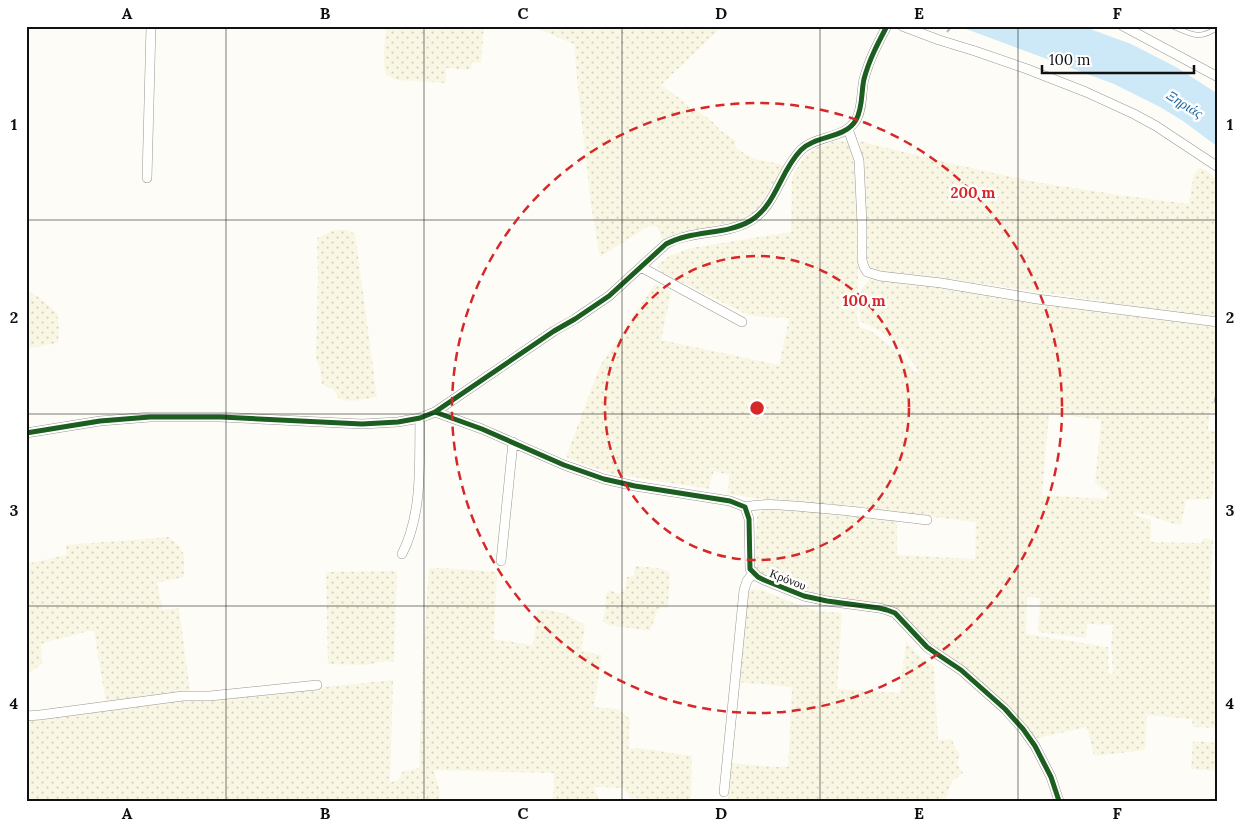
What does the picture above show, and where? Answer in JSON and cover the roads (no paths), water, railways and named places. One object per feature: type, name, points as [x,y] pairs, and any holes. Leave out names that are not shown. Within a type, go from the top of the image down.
[{"type":"street","points":[[147,178],[151,26]]},
{"type":"street","points":[[26,433],[100,421],[150,417],[221,417],[362,424],[398,422],[420,418],[435,412],[554,331],[596,306],[619,288],[660,249],[674,240],[737,227],[761,214],[791,163],[801,150],[816,141],[841,133],[853,125],[858,117],[864,79],[870,60],[887,26]]},
{"type":"street","points":[[902,26],[1086,92],[1156,126],[1218,167]]},
{"type":"street","points":[[1129,27],[1218,77]]},
{"type":"street","points":[[848,129],[859,160],[862,260],[864,267],[872,275],[1218,322]]},
{"type":"street","points":[[641,267],[742,322]]},
{"type":"street","points":[[435,412],[513,442],[564,465],[604,479],[635,486],[730,501],[745,507],[758,504],[774,504],[927,520]]},
{"type":"street","points":[[402,554],[410,536],[415,517],[420,418]]},
{"type":"street","points":[[501,562],[513,442]]},
{"type":"street","name":"Κρόνου","points":[[745,507],[749,519],[750,569],[753,573],[764,580],[804,596],[879,608],[895,613],[927,647],[961,670],[1005,709],[1023,729],[1035,746],[1051,777],[1059,801]]},
{"type":"street","points":[[724,792],[744,590],[747,581],[753,573]]},
{"type":"street","points":[[26,716],[183,696],[210,696],[317,684]]},
{"type":"lane","points":[[1172,26],[1195,36],[1206,34],[1218,27]]},
{"type":"lane","points":[[1217,401],[1218,394]]},
{"type":"water","name":"Ξηριάς","points":[[958,26],[1082,26],[1131,44],[1176,67],[1218,94],[1218,147],[1183,121],[1160,107],[1114,84]]}]
